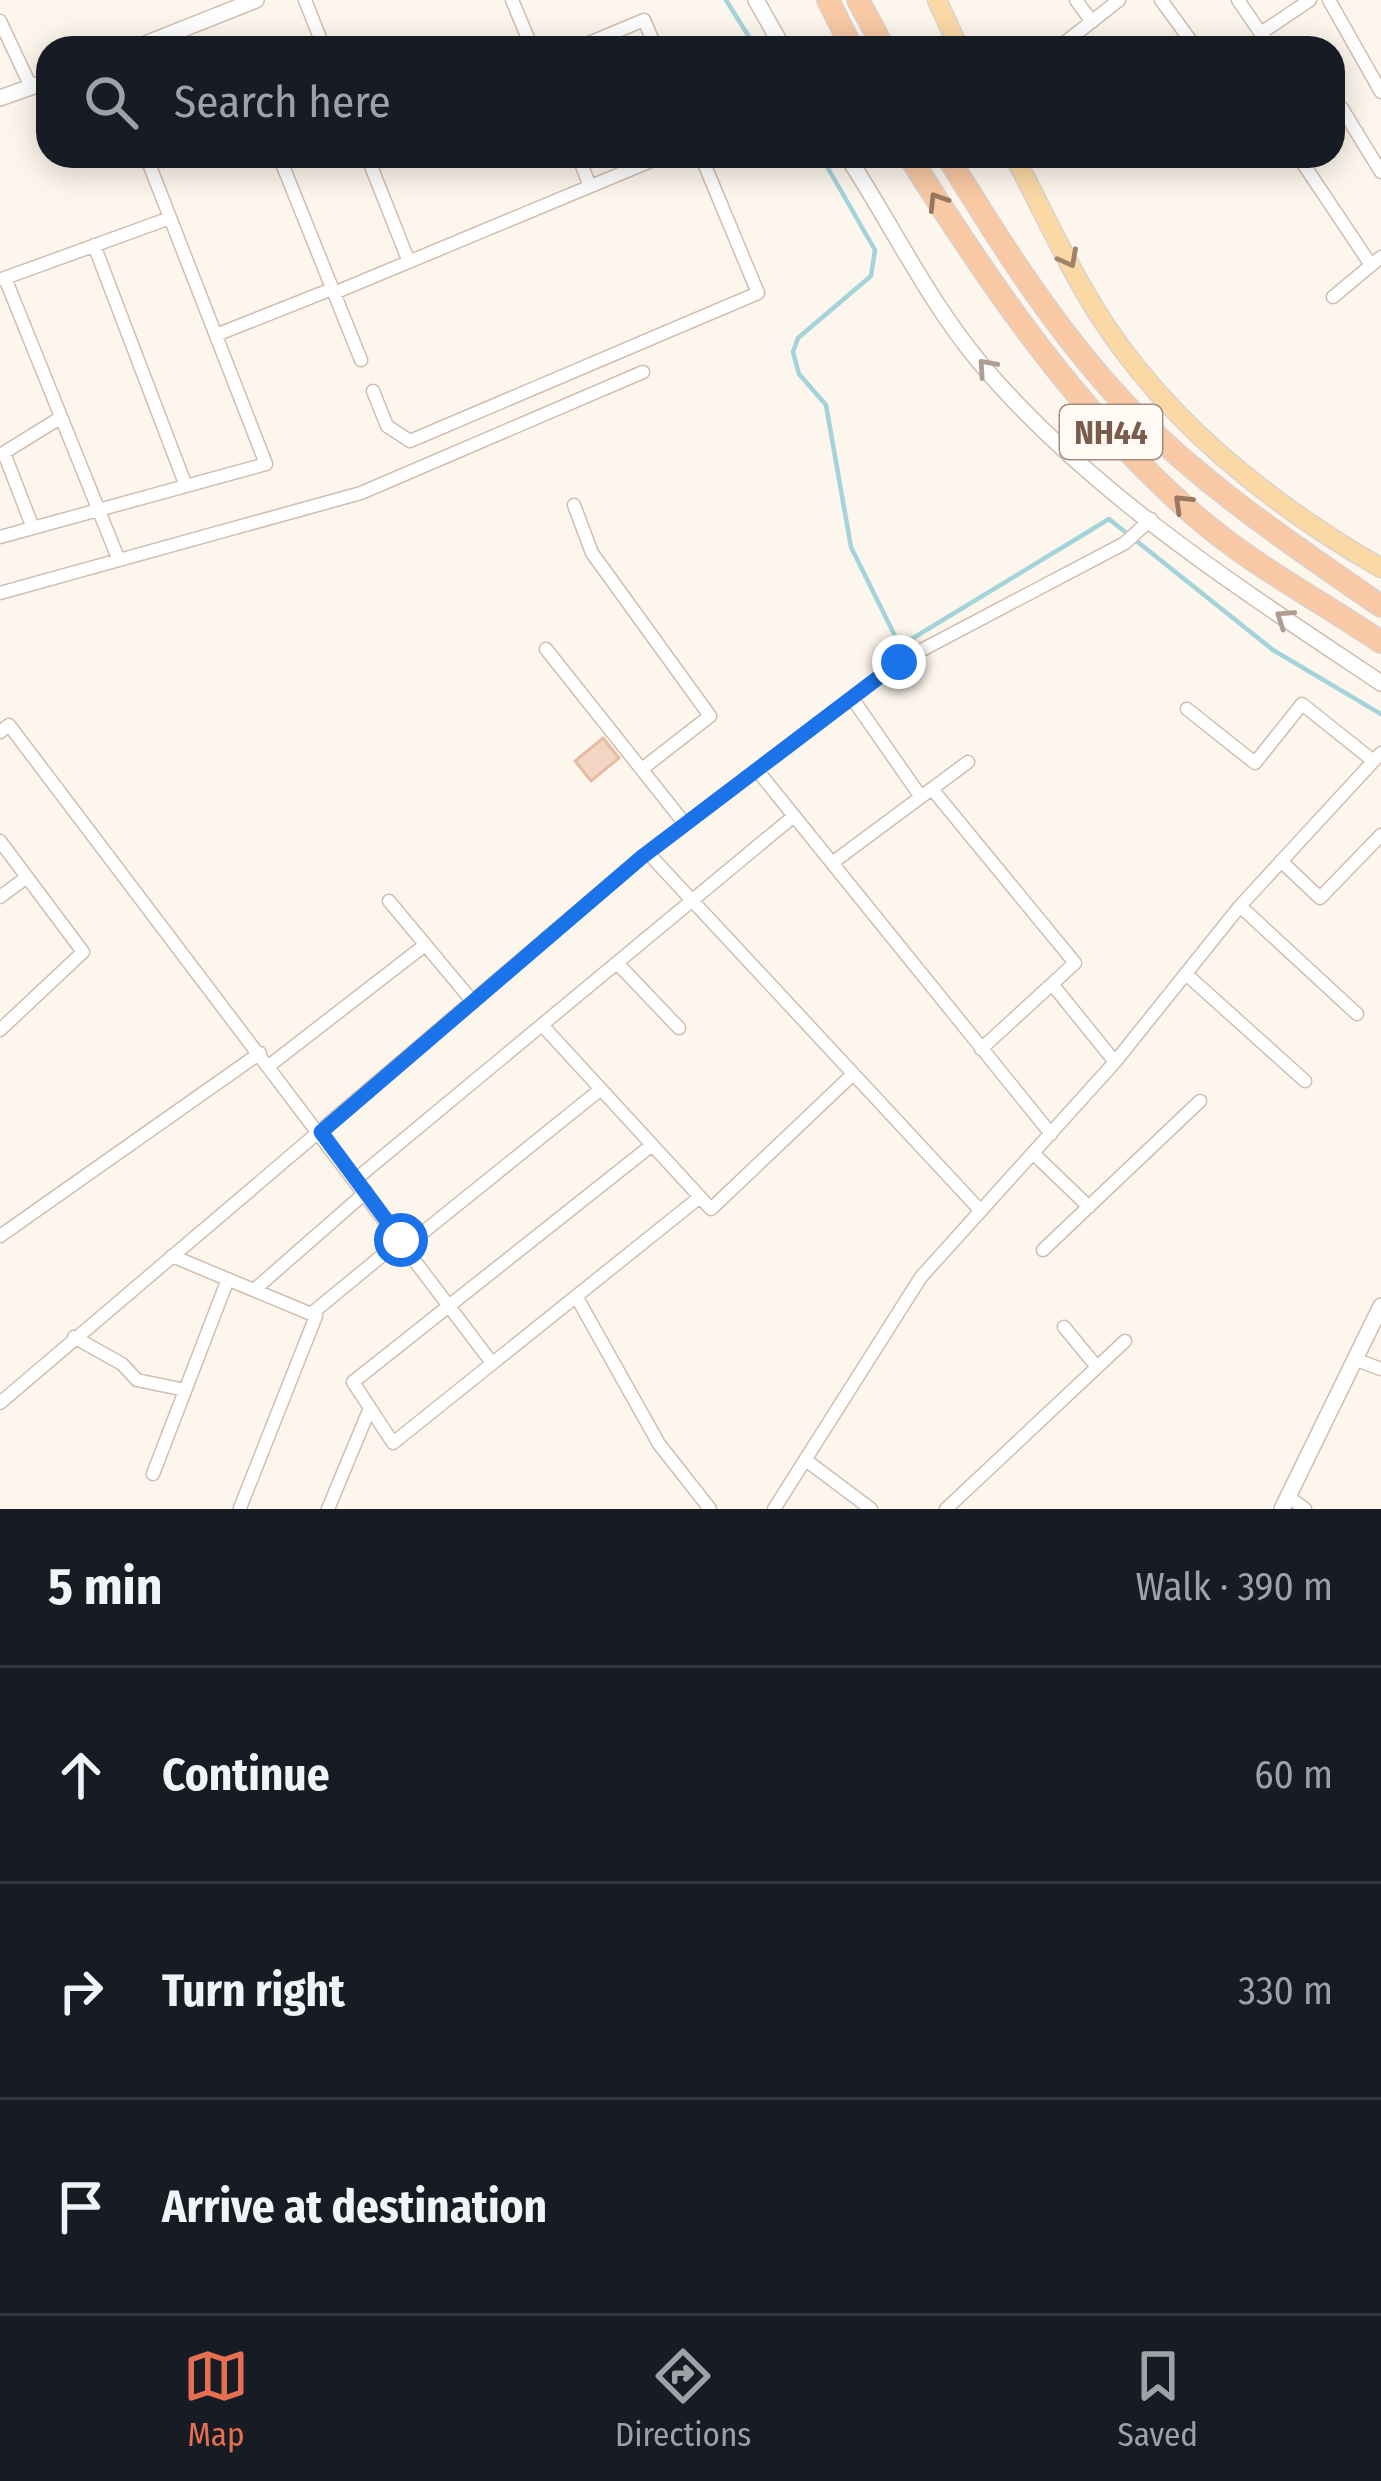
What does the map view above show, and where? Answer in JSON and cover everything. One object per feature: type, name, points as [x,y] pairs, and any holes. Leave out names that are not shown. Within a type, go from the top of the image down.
[{"type":"highway","points":[[828,0],[846,36]]},
{"type":"highway","points":[[858,0],[878,36]]},
{"type":"highway","name":"NH44","points":[[917,168],[999,299],[1089,410],[1193,515],[1381,641]]},
{"type":"highway","name":"NH44","points":[[954,168],[1026,284],[1112,391],[1220,488],[1381,606]]},
{"type":"main road","points":[[937,0],[954,36]]},
{"type":"main road","points":[[1020,168],[1106,326],[1187,425],[1276,502],[1381,568]]},
{"type":"street","points":[[165,36],[256,0]]},
{"type":"street","points":[[304,0],[319,36]]},
{"type":"street","points":[[512,0],[527,36]]},
{"type":"street","points":[[756,0],[776,36]]},
{"type":"street","points":[[1076,0],[1092,22]]},
{"type":"street","points":[[1074,36],[1119,0]]},
{"type":"street","points":[[1161,0],[1187,36]]},
{"type":"street","points":[[1238,0],[1263,36]]},
{"type":"street","points":[[1261,33],[1310,0]]},
{"type":"street","points":[[1329,0],[1381,92]]},
{"type":"street","points":[[606,36],[644,20],[651,36]]},
{"type":"street","points":[[0,21],[31,87]]},
{"type":"street","points":[[0,98],[36,85]]},
{"type":"street","points":[[1345,114],[1381,172]]},
{"type":"street","points":[[0,537],[266,464],[151,168]]},
{"type":"street","points":[[284,168],[361,360]]},
{"type":"street","points":[[372,168],[409,262]]},
{"type":"street","points":[[583,168],[590,186]]},
{"type":"street","points":[[216,335],[409,262],[634,168]]},
{"type":"street","points":[[373,391],[387,426],[410,441],[758,293],[706,168]]},
{"type":"street","points":[[855,168],[927,290],[982,365],[1146,525],[1381,683]]},
{"type":"street","points":[[1307,168],[1376,261],[1333,297]]},
{"type":"street","points":[[118,558],[3,279],[170,218]]},
{"type":"street","points":[[94,245],[186,486]]},
{"type":"street","points":[[0,593],[362,493],[643,372]]},
{"type":"street","points":[[33,528],[2,454],[60,418]]},
{"type":"street","points":[[574,505],[592,553],[710,716],[642,769]]},
{"type":"street","points":[[0,1403],[648,853],[899,662],[1125,543],[1146,525]]},
{"type":"street","points":[[546,649],[686,824]]},
{"type":"street","points":[[852,698],[927,793],[1075,963],[981,1049]]},
{"type":"street","points":[[774,1509],[921,1277],[1115,1063],[1240,906],[1376,756],[1302,704],[1255,764],[1187,709]]},
{"type":"street","points":[[0,732],[9,725],[493,1363]]},
{"type":"street","points":[[832,863],[968,762]]},
{"type":"street","points":[[757,770],[1051,1134]]},
{"type":"street","points":[[356,1179],[794,816]]},
{"type":"street","points":[[1280,861],[1320,898],[1381,835]]},
{"type":"street","points":[[0,841],[83,952],[0,1030]]},
{"type":"street","points":[[648,853],[850,1076],[979,1209]]},
{"type":"street","points":[[0,897],[27,878]]},
{"type":"street","points":[[389,902],[473,1002]]},
{"type":"street","points":[[1240,906],[1357,1014]]},
{"type":"street","points":[[0,1236],[265,1059],[425,945]]},
{"type":"street","points":[[616,963],[679,1028]]},
{"type":"street","points":[[1186,974],[1304,1081]]},
{"type":"street","points":[[1052,984],[1115,1063]]},
{"type":"street","points":[[542,1024],[711,1209],[850,1076]]},
{"type":"street","points":[[311,1314],[601,1089]]},
{"type":"street","points":[[1043,1250],[1200,1101]]},
{"type":"street","points":[[652,1144],[353,1382],[393,1443],[700,1197]]},
{"type":"street","points":[[1033,1153],[1089,1207]]},
{"type":"street","points":[[254,1290],[366,1192]]},
{"type":"street","points":[[172,1256],[316,1316],[240,1508]]},
{"type":"street","points":[[153,1474],[228,1279]]},
{"type":"street","points":[[576,1297],[659,1444],[710,1509]]},
{"type":"street","points":[[1305,1509],[1286,1503],[1381,1306]]},
{"type":"street","points":[[1064,1327],[1097,1367]]},
{"type":"street","points":[[74,1337],[122,1364],[137,1380],[185,1390]]},
{"type":"street","points":[[946,1509],[1125,1341]]},
{"type":"street","points":[[1354,1359],[1381,1369]]},
{"type":"street","points":[[328,1509],[370,1408]]},
{"type":"street","points":[[807,1461],[872,1509]]},
{"type":"building","points":[[603,738],[619,758],[591,781],[575,761]]},
{"type":"waterway","points":[[726,0],[748,36]]},
{"type":"waterway","points":[[828,168],[875,250],[871,276],[798,338],[793,352],[799,374],[826,405],[851,547],[900,646],[1109,519],[1273,650],[1381,714]]},
{"type":"route","points":[[401,1240],[321,1132],[642,857],[899,662]]}]
